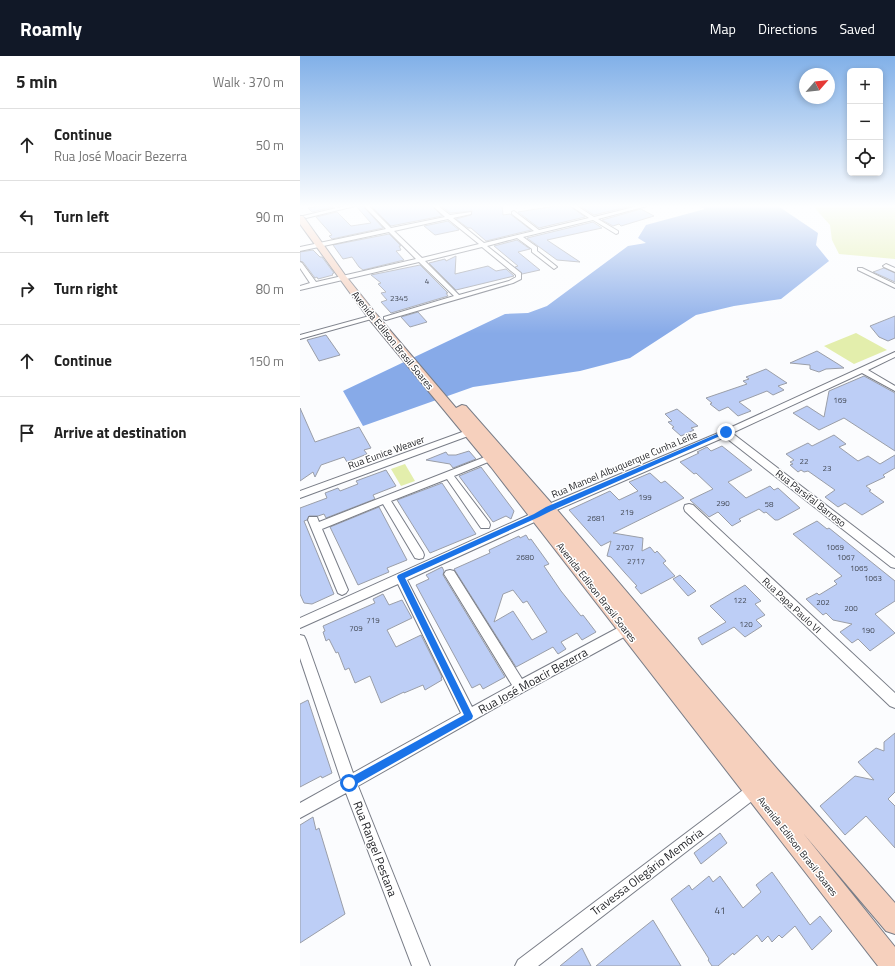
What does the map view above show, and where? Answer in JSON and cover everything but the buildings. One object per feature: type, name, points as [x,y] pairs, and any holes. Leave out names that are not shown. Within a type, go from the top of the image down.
[{"type":"main road","name":"Avenida Edilson Brasil Soares","points":[[326,248],[386,318],[412,358]]},
{"type":"main road","name":"Avenida Edilson Brasil Soares","points":[[349,276],[373,317],[412,358],[475,431],[497,461],[543,512],[697,703],[770,778],[895,922]]},
{"type":"main road","name":"Avenida Edilson Brasil Soares","points":[[697,703],[754,790],[894,966]]},
{"type":"street","points":[[409,248],[459,298]]},
{"type":"street","points":[[300,288],[474,248]]},
{"type":"street","points":[[386,318],[459,298],[511,282],[519,278],[519,274],[487,248]]},
{"type":"street","points":[[535,248],[534,251],[554,267]]},
{"type":"street","points":[[300,264],[314,284]]},
{"type":"street","points":[[886,266],[895,270]]},
{"type":"street","points":[[860,269],[895,286]]},
{"type":"street","points":[[300,337],[373,317]]},
{"type":"street","name":"Rua Manoel Albuquerque Cunha Leite","points":[[300,623],[543,512],[726,432],[895,354]]},
{"type":"street","points":[[861,369],[895,389]]},
{"type":"street","name":"Rua Eunice Weaver","points":[[300,495],[475,431]]},
{"type":"street","name":"Rua Parsifal Barroso","points":[[726,432],[895,564]]},
{"type":"street","points":[[342,590],[314,524],[385,499],[448,474],[497,461]]},
{"type":"street","points":[[448,474],[485,525]]},
{"type":"street","points":[[385,499],[419,556]]},
{"type":"street","name":"Rua Papa Paulo VI","points":[[689,508],[895,702]]},
{"type":"street","points":[[450,574],[520,687]]},
{"type":"street","points":[[400,577],[469,716]]},
{"type":"street","name":"Rua José Moacir Bezerra","points":[[300,811],[520,687],[634,625]]},
{"type":"street","name":"Rua Rangel Pestana","points":[[300,640],[349,783],[421,966]]},
{"type":"street","name":"Travessa Olegário Memória","points":[[524,966],[770,778]]},
{"type":"green space","points":[[836,248],[895,248],[895,259],[839,254]]},
{"type":"green space","points":[[856,333],[887,350],[854,364],[824,346]]},
{"type":"green space","points":[[405,464],[415,481],[401,486],[391,469]]},
{"type":"water","points":[[625,248],[819,248],[829,261],[781,299],[734,306],[696,315],[630,358],[580,371],[473,387],[363,426],[343,391],[505,314],[528,313],[547,306]]},
{"type":"route","points":[[349,783],[469,716],[400,577],[537,516],[548,509],[726,432]]}]
